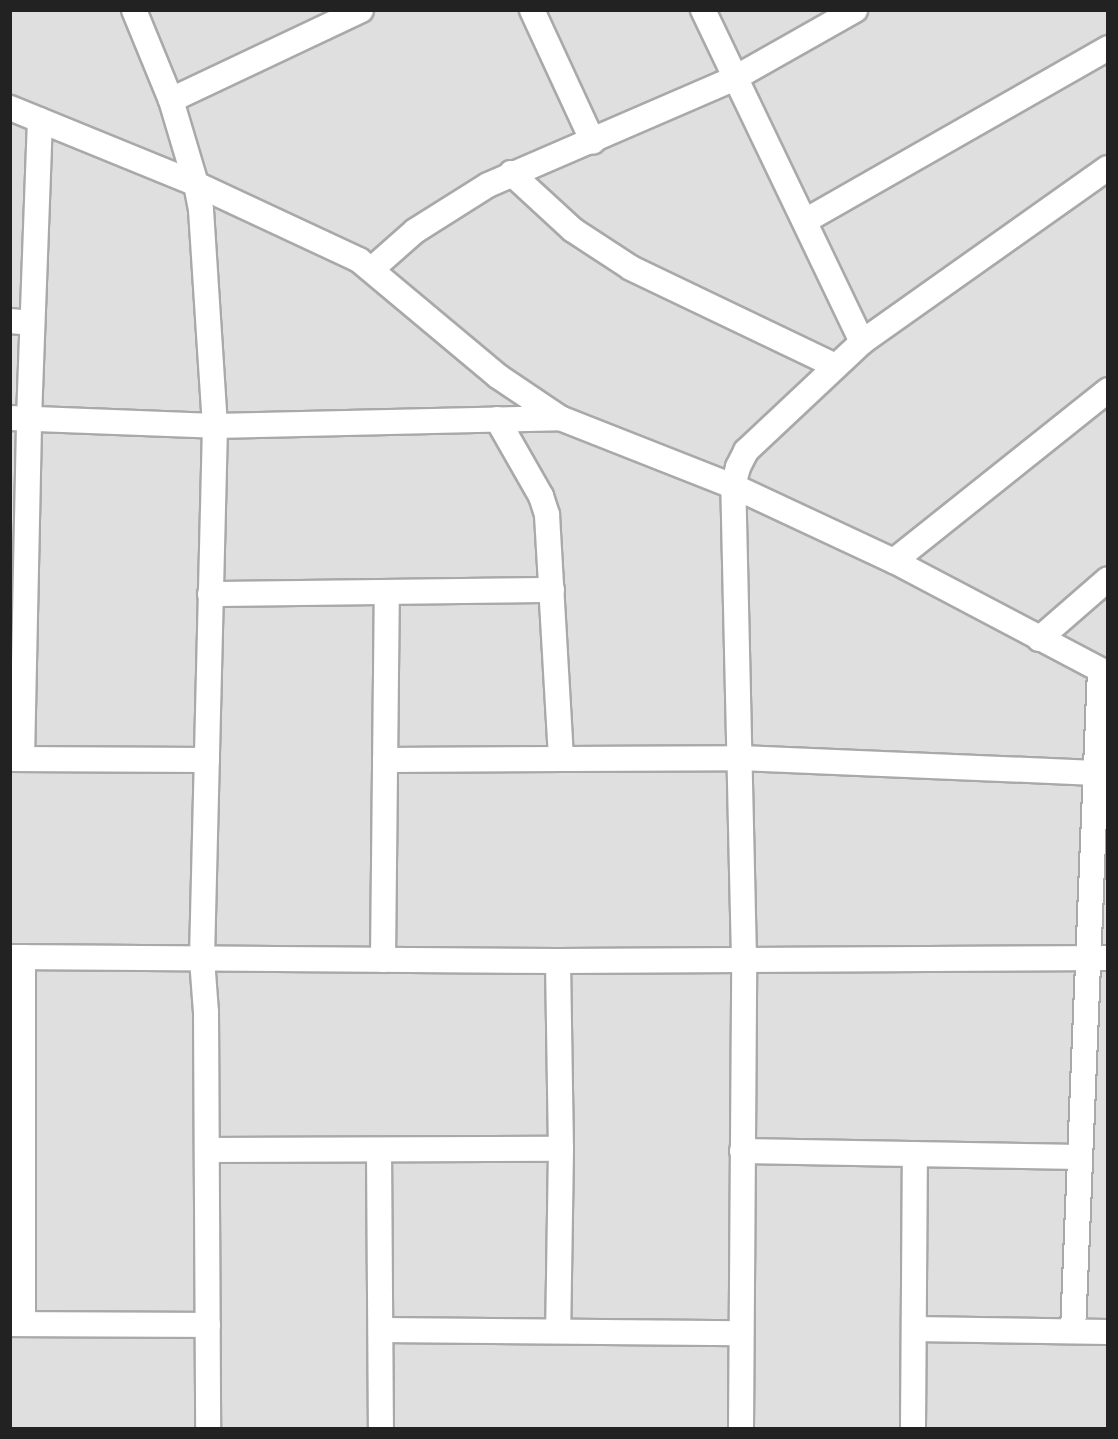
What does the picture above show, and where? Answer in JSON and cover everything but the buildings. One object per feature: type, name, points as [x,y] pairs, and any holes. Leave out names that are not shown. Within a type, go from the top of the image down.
[{"type":"street","points":[[134,10],[171,100],[196,184],[201,210],[215,426],[202,959],[206,1012],[208,1428]]},
{"type":"street","points":[[171,100],[361,10]]},
{"type":"street","points":[[532,10],[593,142]]},
{"type":"street","points":[[703,10],[862,342]]},
{"type":"street","points":[[372,269],[416,231],[460,201],[511,173],[593,142],[735,78],[855,10]]},
{"type":"street","points":[[805,221],[1107,48]]},
{"type":"street","points":[[10,108],[196,184],[294,228],[372,269],[499,377],[560,418],[733,486],[894,561],[1104,672],[1096,773],[1098,958],[1080,1157],[1073,1331]]},
{"type":"street","points":[[40,120],[21,322],[16,759],[207,760]]},
{"type":"street","points":[[741,1428],[744,959],[733,486],[738,467],[746,451],[862,342],[1107,168]]},
{"type":"street","points":[[511,173],[573,230],[631,268],[836,366]]},
{"type":"street","points":[[894,561],[1107,390]]},
{"type":"street","points":[[20,418],[215,426],[560,418]]},
{"type":"street","points":[[496,419],[541,496],[548,515],[561,758]]},
{"type":"street","points":[[1039,639],[1107,579]]},
{"type":"street","points":[[210,594],[552,590]]},
{"type":"street","points":[[383,960],[387,592]]},
{"type":"street","points":[[385,760],[740,758],[1096,773]]},
{"type":"street","points":[[208,1325],[17,1324],[17,957],[558,961],[1098,958]]},
{"type":"street","points":[[558,961],[561,1149],[558,1331]]},
{"type":"street","points":[[207,1150],[380,1152],[561,1149]]},
{"type":"street","points":[[742,1151],[1080,1157]]},
{"type":"street","points":[[380,1152],[381,1428]]},
{"type":"street","points":[[913,1428],[915,1154]]},
{"type":"street","points":[[914,1329],[1107,1332]]},
{"type":"street","points":[[381,1330],[741,1333]]},
{"type":"shaded area","points":[[11,11],[1107,11],[1107,1428],[11,1428]]}]
